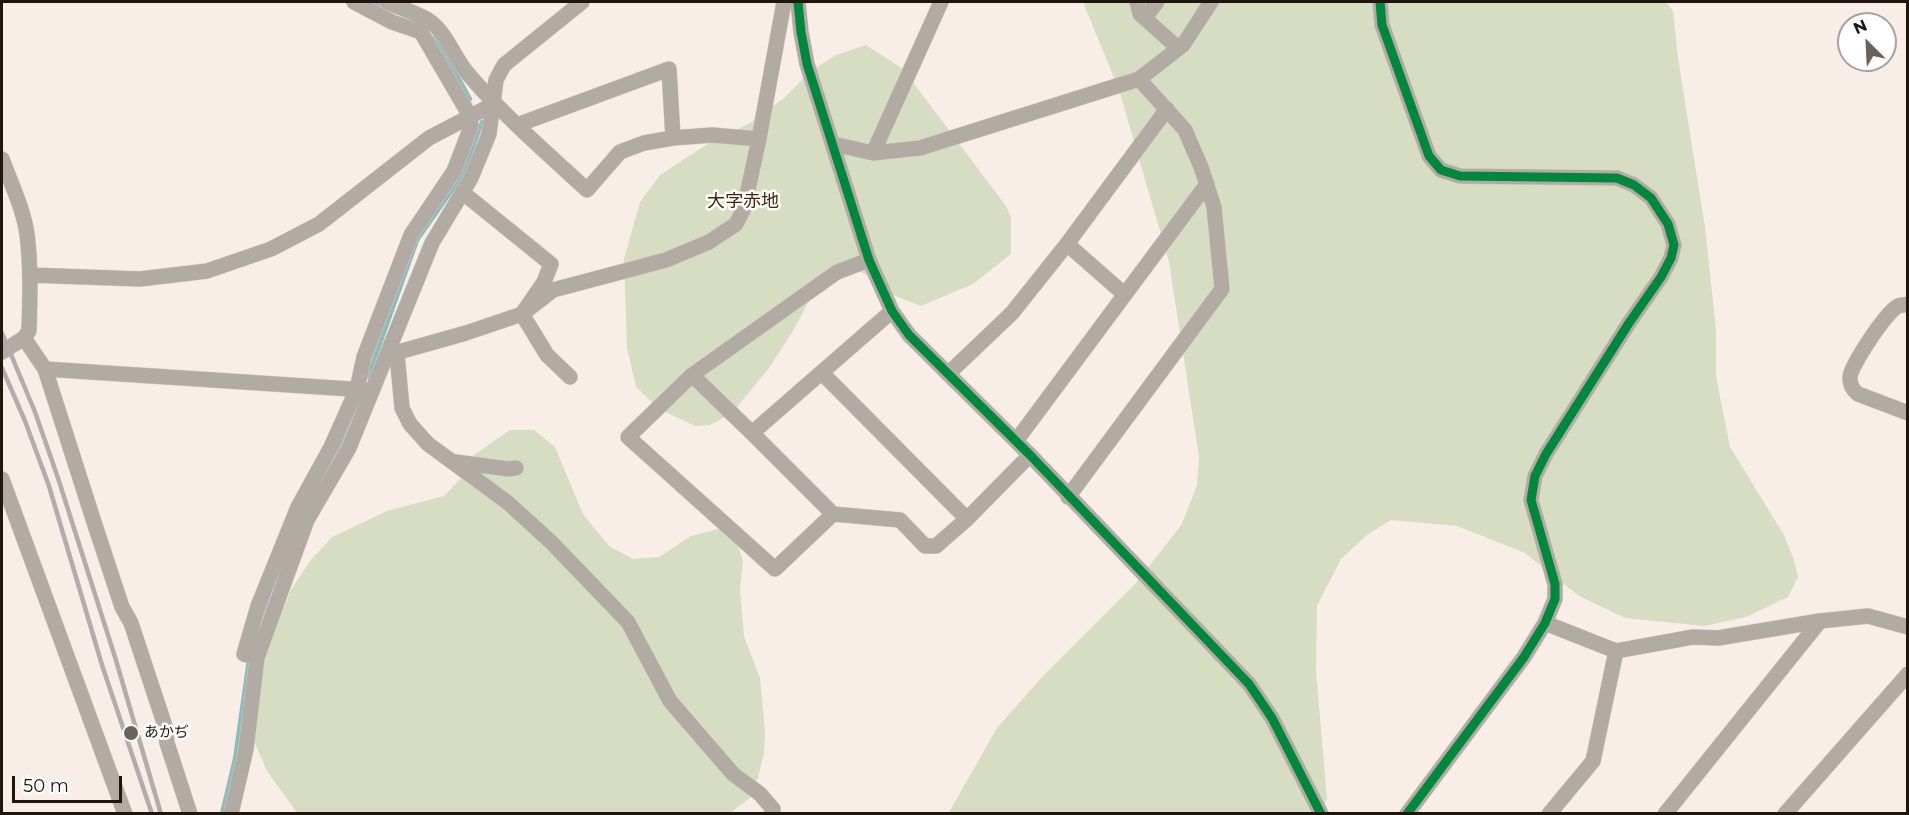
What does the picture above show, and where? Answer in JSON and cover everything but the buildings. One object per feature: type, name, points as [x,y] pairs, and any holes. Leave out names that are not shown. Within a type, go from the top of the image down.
[{"type":"street","points":[[231,813],[246,749],[252,656],[307,520],[349,448],[364,389],[364,357],[411,236],[454,171],[471,127],[470,116],[421,32],[392,22],[354,2]]},
{"type":"street","points":[[387,2],[428,20],[436,27],[462,68],[494,104],[587,190],[620,152],[644,143],[712,135],[759,139]]},
{"type":"street","points":[[582,2],[504,65],[496,80],[489,134],[471,178],[432,243],[398,324],[392,355],[402,408],[410,424],[428,444],[522,515],[628,622],[670,701],[733,774],[760,794],[773,809],[771,813]]},
{"type":"street","points":[[364,389],[392,355],[522,314],[553,290],[666,260],[709,242],[736,224],[744,208],[759,139],[784,2]]},
{"type":"street","points":[[798,2],[807,64],[869,260],[892,311],[909,335],[1030,455],[1249,684],[1272,718],[1321,813]]},
{"type":"street","points":[[873,153],[941,2]]},
{"type":"street","points":[[1137,2],[1140,14],[1178,48]]},
{"type":"street","points":[[1145,18],[1157,2]]},
{"type":"street","points":[[833,144],[873,153],[920,148],[1139,79],[1183,45],[1212,2]]},
{"type":"street","points":[[1380,2],[1382,25],[1429,156],[1441,170],[1461,176],[1617,178],[1634,185],[1651,198],[1668,224],[1674,245],[1671,258],[1661,277],[1565,424],[1534,476],[1531,500],[1555,584],[1555,598],[1545,623],[1524,657],[1407,813]]},
{"type":"street","points":[[517,125],[669,69],[673,138]]},
{"type":"street","points":[[1068,497],[1222,289],[1214,207],[1207,184],[1185,130],[1139,79]]},
{"type":"street","points":[[30,275],[140,279],[207,271],[271,249],[319,224],[429,138],[494,104]]},
{"type":"street","points":[[948,374],[1012,313],[1167,109]]},
{"type":"street","points":[[2,159],[19,202],[27,232],[30,275],[29,331],[24,338],[2,352]]},
{"type":"street","points":[[1016,441],[1207,184]]},
{"type":"street","points":[[462,192],[551,264],[544,282],[522,314]]},
{"type":"street","points":[[1066,244],[1124,294]]},
{"type":"street","points":[[832,514],[775,569],[628,437],[692,375],[837,272],[869,260]]},
{"type":"street","points":[[1908,304],[1896,307],[1877,330],[1852,367],[1850,379],[1852,388],[1858,394],[1908,413]]},
{"type":"street","points":[[752,433],[892,311]]},
{"type":"street","points":[[522,314],[548,355],[570,377]]},
{"type":"street","points":[[24,338],[45,369],[122,607],[131,623],[190,813]]},
{"type":"street","points":[[45,369],[364,389]]},
{"type":"street","points":[[822,372],[967,519]]},
{"type":"street","points":[[692,375],[832,514],[900,520],[925,546],[936,546],[967,519],[1030,455]]},
{"type":"street","points":[[452,461],[516,468]]},
{"type":"street","points":[[2,479],[125,813]]},
{"type":"street","points":[[1545,623],[1616,651],[1693,637],[1718,638],[1820,621],[1868,616],[1908,627]]},
{"type":"street","points":[[1665,813],[1820,621]]},
{"type":"street","points":[[1549,813],[1593,761],[1616,651]]},
{"type":"street","points":[[1785,813],[1908,674]]},
{"type":"green space","points":[[1083,2],[1666,2],[1673,11],[1678,58],[1705,227],[1716,330],[1716,376],[1730,447],[1784,535],[1794,560],[1798,577],[1788,597],[1746,617],[1704,626],[1625,618],[1579,596],[1525,553],[1457,526],[1391,520],[1368,534],[1341,559],[1317,606],[1316,671],[1327,799],[1320,813],[948,814],[997,728],[1041,678],[1136,583],[1182,524],[1197,485],[1199,457],[1169,262],[1119,90]]},
{"type":"green space","points":[[866,45],[903,69],[1006,206],[1011,217],[1011,254],[973,284],[921,306],[895,296],[871,277],[851,267],[811,297],[793,331],[769,368],[732,413],[710,425],[695,426],[659,409],[636,387],[627,348],[624,259],[640,202],[660,175],[706,145],[750,123],[784,98],[811,71],[836,55]]},
{"type":"green space","points":[[510,430],[534,430],[555,447],[583,514],[609,546],[633,559],[659,557],[691,536],[718,529],[734,535],[743,560],[740,590],[744,636],[760,678],[765,730],[764,753],[750,798],[730,813],[297,813],[267,771],[249,729],[252,686],[291,590],[310,561],[332,537],[387,511],[444,496],[462,477],[471,457]]},
{"type":"waterway","points":[[372,2],[384,8]]},
{"type":"waterway","points":[[435,36],[470,99]]},
{"type":"waterway","points":[[368,377],[417,240],[462,176],[482,122]]},
{"type":"waterway","points":[[322,480],[343,441],[361,399]]},
{"type":"waterway","points":[[263,614],[281,569]]},
{"type":"waterway","points":[[222,814],[235,759],[249,660]]},
{"type":"railway","points":[[2,333],[35,412],[58,478],[115,657],[161,814]]},
{"type":"railway","points":[[2,368],[49,486],[102,665],[152,814]]},
{"type":"cycle path","points":[[798,2],[807,64],[869,260],[892,311],[909,335],[1030,455],[1249,684],[1272,718],[1321,814]]},
{"type":"cycle path","points":[[1380,2],[1382,25],[1429,156],[1441,170],[1460,176],[1617,178],[1634,185],[1651,198],[1668,224],[1674,245],[1671,258],[1661,277],[1546,454],[1535,476],[1531,500],[1555,584],[1555,599],[1545,623],[1524,657],[1407,814]]},
{"type":"place","name":"あかぢ","points":[[131,733]]},
{"type":"district","name":"大字赤地","points":[[743,202]]}]
